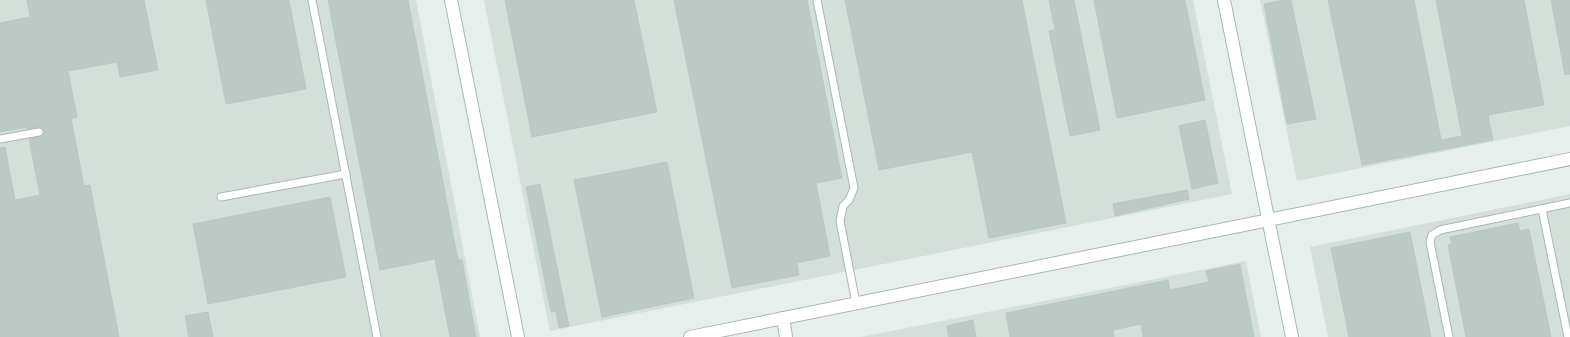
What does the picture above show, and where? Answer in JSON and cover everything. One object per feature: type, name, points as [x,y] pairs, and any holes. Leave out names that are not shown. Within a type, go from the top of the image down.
[{"type":"street","points":[[450,0],[518,337]]},
{"type":"street","points":[[1224,0],[1292,337]]},
{"type":"street","points":[[690,337],[1570,159]]},
{"type":"street","points":[[783,318],[786,337]]},
{"type":"lane","points":[[312,0],[377,337]]},
{"type":"lane","points":[[817,0],[854,188],[849,200],[843,206],[840,221],[856,303]]},
{"type":"lane","points":[[0,139],[39,132]]},
{"type":"lane","points":[[221,197],[346,174]]},
{"type":"lane","points":[[1449,337],[1430,242],[1432,235],[1440,230],[1570,203]]},
{"type":"lane","points":[[1542,209],[1568,337]]},
{"type":"shaded area","points":[[0,0],[416,0],[480,337],[0,337]]},
{"type":"shaded area","points":[[484,0],[1193,0],[1232,194],[550,331]]},
{"type":"shaded area","points":[[1260,0],[1570,0],[1570,126],[1297,181]]},
{"type":"shaded area","points":[[1570,194],[1570,337],[1328,337],[1310,247]]},
{"type":"shaded area","points":[[1246,261],[1261,337],[861,337]]},
{"type":"building","points":[[27,0],[144,0],[158,70],[120,77],[117,62],[68,71],[77,117],[71,119],[84,186],[90,185],[119,337],[0,337],[0,148],[5,147],[15,200],[40,195],[29,139],[42,136],[44,133],[43,129],[39,127],[27,129],[27,127],[0,132],[0,23],[30,17]]},
{"type":"building","points":[[206,0],[289,0],[306,89],[226,104]]},
{"type":"building","points":[[328,0],[408,0],[458,260],[462,260],[476,337],[450,337],[435,259],[380,270]]},
{"type":"building","points":[[505,0],[634,0],[657,112],[532,137]]},
{"type":"building","points":[[674,0],[807,0],[842,178],[816,183],[830,256],[797,263],[799,275],[732,288]]},
{"type":"building","points":[[845,0],[1022,0],[1066,223],[989,238],[972,152],[879,170]]},
{"type":"building","points":[[1049,0],[1074,0],[1100,130],[1070,136],[1049,31],[1055,30]]},
{"type":"building","points":[[1094,0],[1185,0],[1205,100],[1117,118]]},
{"type":"building","points":[[1291,0],[1316,119],[1287,124],[1264,4]]},
{"type":"building","points":[[1328,0],[1414,0],[1441,140],[1462,136],[1436,0],[1524,0],[1544,105],[1488,115],[1493,140],[1362,165]]},
{"type":"building","points":[[1551,0],[1570,0],[1570,74],[1565,75]]},
{"type":"building","points":[[1205,120],[1218,183],[1192,189],[1179,126]]},
{"type":"building","points":[[667,162],[694,298],[602,317],[574,180]]},
{"type":"building","points":[[540,184],[569,326],[559,328],[556,311],[551,312],[526,187]]},
{"type":"building","points":[[1187,190],[1189,199],[1115,216],[1113,204]]},
{"type":"building","points":[[330,197],[346,277],[208,304],[193,224]]},
{"type":"building","points":[[1518,223],[1520,231],[1529,229],[1551,337],[1466,337],[1448,245],[1452,244],[1450,237]]},
{"type":"building","points":[[1410,232],[1431,337],[1349,337],[1331,248]]},
{"type":"building","points":[[1240,264],[1254,337],[1143,337],[1141,324],[1113,330],[1114,337],[1010,337],[1006,313],[1168,280],[1170,290],[1209,282],[1206,271]]},
{"type":"building","points":[[208,312],[213,337],[189,337],[185,316]]},
{"type":"building","points":[[973,320],[976,337],[949,337],[947,326]]}]
